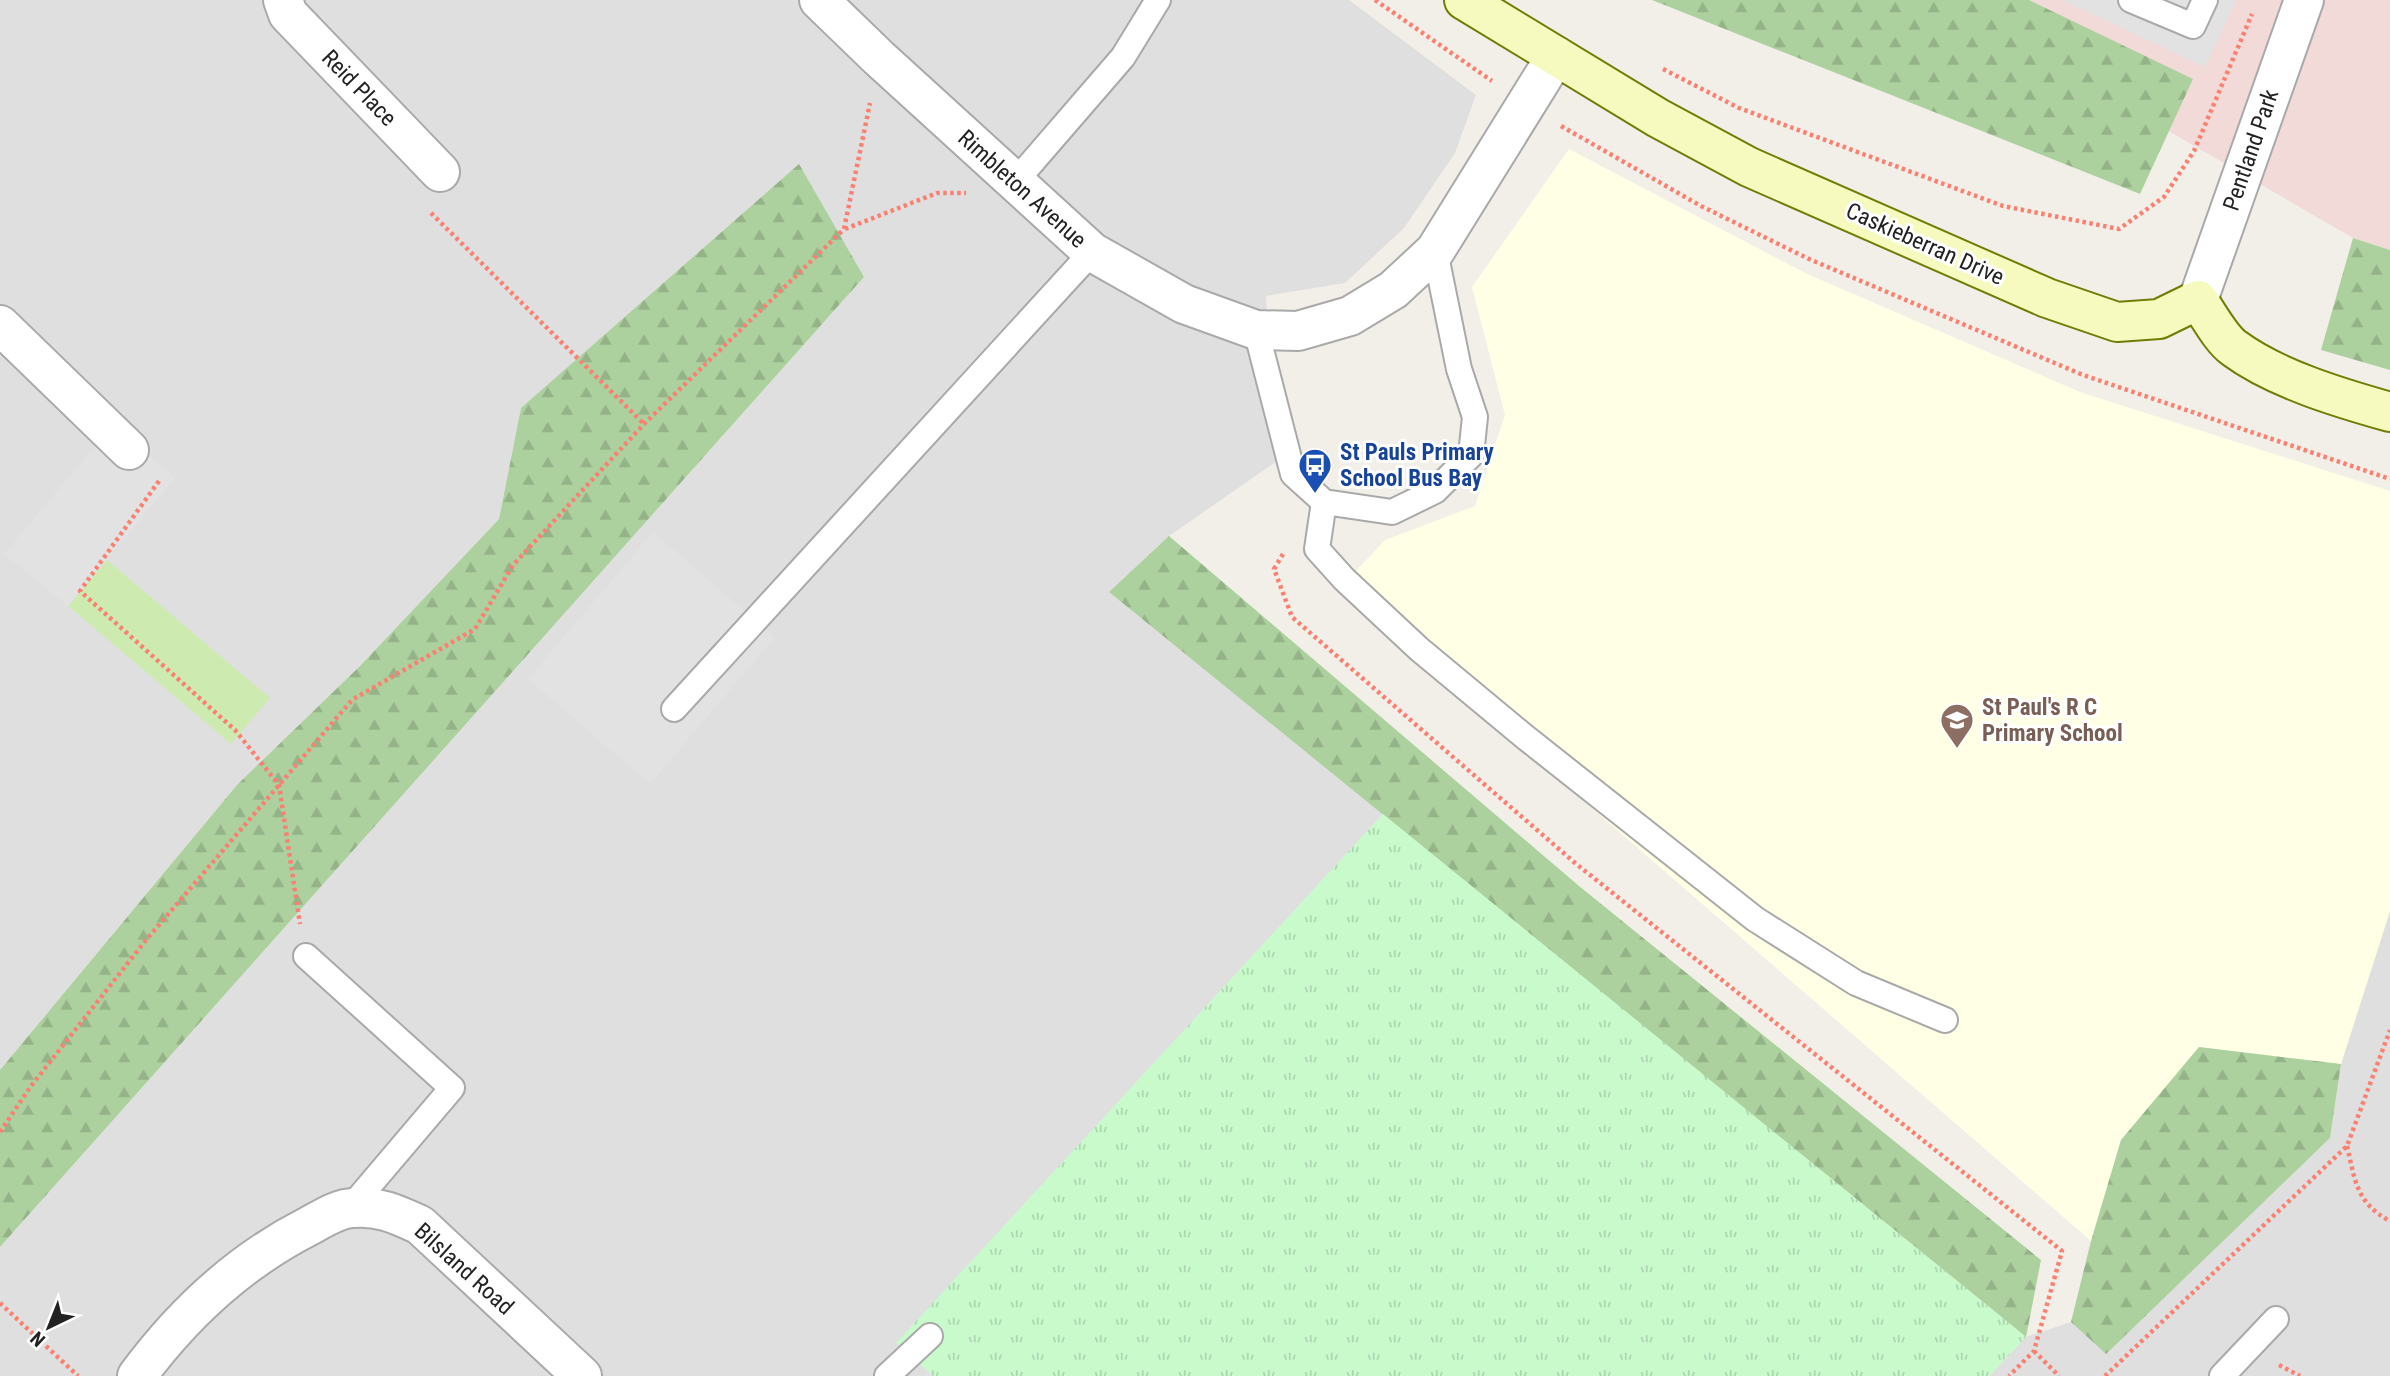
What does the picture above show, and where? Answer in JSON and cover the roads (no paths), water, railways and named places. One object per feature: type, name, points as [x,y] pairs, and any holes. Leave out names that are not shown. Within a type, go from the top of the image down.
[{"type":"street","name":"Reid Place","points":[[283,0],[288,14],[440,172]]},
{"type":"street","name":"Rimbleton Avenue","points":[[819,0],[1092,252],[1184,304],[1256,330],[1298,331],[1350,316],[1393,290],[1435,251],[1556,56]]},
{"type":"street","name":"Caskieberran Drive","points":[[1464,0],[1658,118],[1749,167],[2047,298],[2117,322],[2159,318],[2198,300]]},
{"type":"street","name":"Pentland Park","points":[[2198,300],[2304,0]]},
{"type":"street","points":[[2198,300],[2232,347],[2287,377],[2344,399],[2390,412]]},
{"type":"street","points":[[0,325],[129,450]]},
{"type":"street","name":"Bilsland Road","points":[[137,1376],[169,1336],[238,1269],[279,1241],[351,1208],[386,1209],[419,1225],[582,1376]]},
{"type":"lane","points":[[1020,188],[1123,57],[1158,0]]},
{"type":"lane","points":[[2132,0],[2193,26],[2204,0]]},
{"type":"lane","points":[[1256,330],[1293,474],[1320,499],[1392,512],[1435,491],[1471,455],[1475,417],[1459,369],[1435,251]]},
{"type":"lane","points":[[674,709],[1092,252]]},
{"type":"lane","points":[[1320,499],[1317,549],[1344,579],[1419,649],[1755,919],[1856,983],[1945,1020]]},
{"type":"lane","points":[[306,956],[452,1088],[351,1208]]},
{"type":"lane","points":[[2222,1376],[2276,1319]]},
{"type":"lane","points":[[887,1376],[930,1336]]},
{"type":"place","name":"St Pauls Primary School Bus Bay","points":[[1315,495]]},
{"type":"place","name":"St Paul's R C Primary School","points":[[1957,750]]}]
